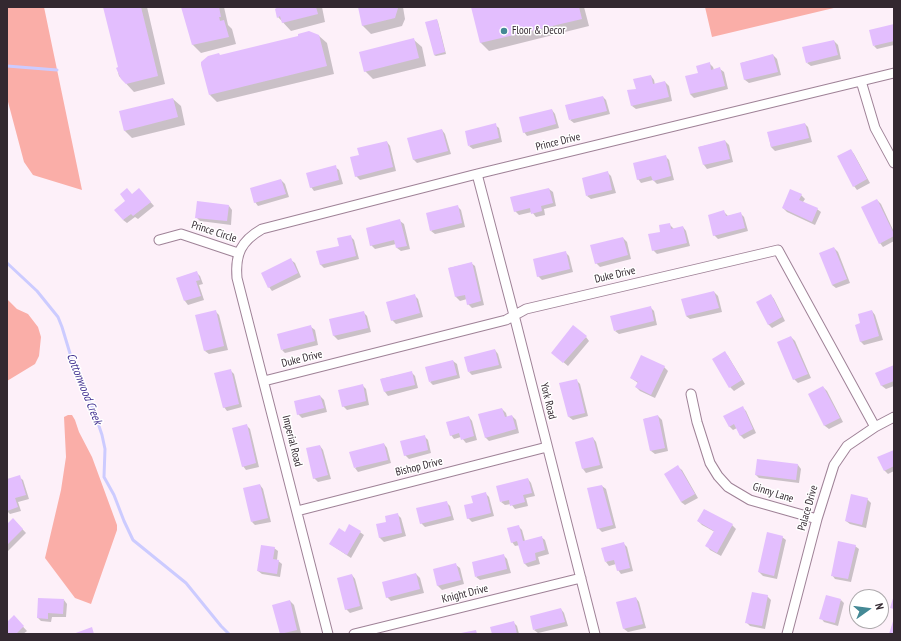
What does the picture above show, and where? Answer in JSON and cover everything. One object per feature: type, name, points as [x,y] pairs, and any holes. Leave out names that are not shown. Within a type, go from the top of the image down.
[{"type":"street","name":"Prince Drive","points":[[238,253],[252,234],[262,229],[477,174],[894,73]]},
{"type":"street","points":[[861,81],[875,128],[894,163]]},
{"type":"street","name":"York Road","points":[[477,174],[595,634]]},
{"type":"street","name":"Prince Circle","points":[[159,240],[181,234],[238,253]]},
{"type":"street","name":"Duke Drive","points":[[264,381],[506,320],[526,309],[778,250],[876,427]]},
{"type":"street","name":"Imperial Road","points":[[238,253],[236,267],[237,278],[328,634]]},
{"type":"street","name":"Ginny Lane","points":[[691,394],[710,463],[718,476],[728,487],[750,500],[817,519]]},
{"type":"street","name":"Palace Drive","points":[[787,634],[817,519],[829,479],[839,456],[851,443],[894,417]]},
{"type":"street","name":"Bishop Drive","points":[[297,511],[547,447]]},
{"type":"street","name":"Knight Drive","points":[[354,634],[581,578]]},
{"type":"shaded area","points":[[7,7],[44,7],[82,190],[33,175],[24,162],[7,98]]},
{"type":"shaded area","points":[[705,7],[838,7],[712,37]]},
{"type":"shaded area","points":[[7,299],[17,309],[28,314],[38,327],[41,337],[39,356],[35,364],[7,381]]},
{"type":"shaded area","points":[[72,415],[75,420],[79,432],[92,457],[117,525],[117,530],[91,604],[75,598],[45,558],[61,490],[66,457],[64,417]]},
{"type":"building","points":[[103,7],[141,7],[158,76],[126,84],[121,79],[116,68],[118,67]]},
{"type":"building","points":[[181,7],[219,7],[221,17],[219,17],[220,21],[224,20],[229,37],[192,45]]},
{"type":"building","points":[[278,7],[316,7],[318,14],[282,23],[280,16],[277,18],[275,9]]},
{"type":"building","points":[[358,7],[398,8],[395,18],[362,26]]},
{"type":"building","name":"Floor & Decor","points":[[471,7],[579,7],[582,19],[480,43]]},
{"type":"building","points":[[437,19],[445,52],[434,55],[425,22]]},
{"type":"building","points":[[894,24],[894,41],[873,46],[869,30]]},
{"type":"building","points":[[309,31],[319,35],[327,66],[209,95],[201,65],[201,62],[208,56],[219,53],[220,55],[298,36],[298,34]]},
{"type":"building","points":[[414,38],[419,58],[364,72],[359,52]]},
{"type":"building","points":[[834,40],[838,55],[806,63],[802,47]]},
{"type":"building","points":[[773,54],[778,72],[744,80],[740,63]]},
{"type":"building","points":[[710,62],[711,70],[720,67],[725,86],[690,94],[685,76],[698,73],[696,66]]},
{"type":"building","points":[[651,75],[653,84],[665,81],[669,97],[631,106],[627,90],[636,89],[633,79]]},
{"type":"building","points":[[603,96],[607,111],[569,120],[565,105]]},
{"type":"building","points":[[173,98],[178,117],[124,131],[119,111]]},
{"type":"building","points":[[552,109],[556,124],[523,133],[519,117]]},
{"type":"building","points":[[496,123],[499,138],[468,146],[465,131]]},
{"type":"building","points":[[805,123],[809,138],[771,147],[767,132]]},
{"type":"building","points":[[442,129],[448,151],[413,160],[407,138]]},
{"type":"building","points":[[725,140],[730,159],[703,165],[698,147]]},
{"type":"building","points":[[387,141],[393,167],[355,177],[350,157],[359,155],[357,148]]},
{"type":"building","points":[[851,149],[867,179],[853,187],[837,156]]},
{"type":"building","points":[[666,155],[671,176],[653,181],[651,176],[637,180],[633,163]]},
{"type":"building","points":[[336,165],[339,180],[310,188],[306,173]]},
{"type":"building","points":[[608,171],[612,190],[586,196],[582,178]]},
{"type":"building","points":[[281,179],[286,194],[254,203],[250,188]]},
{"type":"building","points":[[127,188],[132,194],[139,188],[151,202],[133,216],[131,214],[123,220],[114,210],[125,201],[120,194]]},
{"type":"building","points":[[549,188],[553,203],[541,206],[542,211],[531,214],[530,208],[514,212],[510,197]]},
{"type":"building","points":[[790,189],[802,194],[799,200],[818,208],[812,222],[782,208]]},
{"type":"building","points":[[877,199],[894,234],[894,236],[879,244],[861,207]]},
{"type":"building","points":[[197,201],[229,205],[227,221],[195,218]]},
{"type":"building","points":[[458,205],[462,223],[430,231],[426,213]]},
{"type":"building","points":[[724,210],[726,216],[741,212],[745,228],[713,236],[708,215]]},
{"type":"building","points":[[400,219],[407,246],[396,248],[394,240],[370,246],[366,228]]},
{"type":"building","points":[[670,223],[671,229],[683,226],[687,243],[652,251],[648,234],[660,232],[659,225]]},
{"type":"building","points":[[351,235],[356,256],[320,265],[316,251],[339,246],[337,238]]},
{"type":"building","points":[[623,237],[628,255],[595,264],[590,245]]},
{"type":"building","points":[[834,247],[847,279],[832,285],[819,253]]},
{"type":"building","points":[[566,251],[570,269],[537,277],[533,259]]},
{"type":"building","points":[[291,258],[298,273],[268,288],[261,273]]},
{"type":"building","points":[[472,262],[481,301],[467,305],[465,295],[455,297],[448,268]]},
{"type":"building","points":[[197,271],[200,280],[196,281],[201,296],[184,301],[176,278]]},
{"type":"building","points":[[714,291],[719,308],[686,316],[681,299]]},
{"type":"building","points":[[415,294],[420,313],[391,321],[386,302]]},
{"type":"building","points":[[771,294],[782,317],[768,325],[756,302]]},
{"type":"building","points":[[651,306],[654,321],[614,331],[610,316]]},
{"type":"building","points":[[216,310],[224,346],[204,351],[195,315]]},
{"type":"building","points":[[872,310],[879,336],[860,342],[855,325],[860,323],[858,314]]},
{"type":"building","points":[[364,311],[368,328],[333,336],[329,319]]},
{"type":"building","points":[[311,325],[315,341],[281,350],[277,334]]},
{"type":"building","points":[[573,325],[587,336],[563,363],[551,353]]},
{"type":"building","points":[[791,336],[808,374],[793,380],[777,342]]},
{"type":"building","points":[[495,349],[499,365],[468,372],[464,357]]},
{"type":"building","points":[[725,351],[742,380],[729,388],[712,359]]},
{"type":"building","points":[[641,355],[665,366],[651,395],[635,387],[638,382],[630,378]]},
{"type":"building","points":[[453,360],[457,375],[429,382],[425,367]]},
{"type":"building","points":[[894,365],[894,381],[881,386],[875,373]]},
{"type":"building","points":[[231,369],[239,404],[223,408],[214,373]]},
{"type":"building","points":[[412,371],[415,385],[384,392],[380,379]]},
{"type":"building","points":[[577,379],[585,413],[568,417],[559,383]]},
{"type":"building","points":[[363,384],[366,401],[342,407],[338,390]]},
{"type":"building","points":[[823,386],[840,418],[824,426],[808,394]]},
{"type":"building","points":[[320,395],[324,408],[297,415],[294,401]]},
{"type":"building","points":[[743,406],[753,429],[740,436],[734,424],[729,427],[723,416]]},
{"type":"building","points":[[502,408],[505,417],[512,415],[516,429],[485,438],[478,414]]},
{"type":"building","points":[[658,415],[665,448],[650,451],[643,419]]},
{"type":"building","points":[[469,416],[474,436],[461,440],[459,433],[450,436],[446,422]]},
{"type":"building","points":[[247,424],[256,463],[242,467],[232,428]]},
{"type":"building","points":[[425,435],[428,450],[404,456],[400,441]]},
{"type":"building","points":[[593,437],[600,465],[582,469],[575,442]]},
{"type":"building","points":[[384,443],[388,460],[354,468],[349,452]]},
{"type":"building","points":[[320,445],[328,475],[313,479],[306,448]]},
{"type":"building","points":[[894,450],[894,466],[884,471],[877,457]]},
{"type":"building","points":[[757,459],[798,464],[796,480],[755,475]]},
{"type":"building","points":[[678,465],[695,494],[681,502],[664,474]]},
{"type":"building","points":[[20,475],[26,495],[15,498],[18,507],[7,511],[7,479]]},
{"type":"building","points":[[528,478],[532,493],[523,495],[525,502],[510,506],[509,500],[500,502],[496,486]]},
{"type":"building","points":[[260,484],[268,518],[251,522],[243,488]]},
{"type":"building","points":[[602,485],[613,525],[597,529],[587,488]]},
{"type":"building","points":[[486,492],[491,513],[467,519],[464,505],[473,503],[471,496]]},
{"type":"building","points":[[851,494],[868,498],[862,525],[845,521]]},
{"type":"building","points":[[447,501],[451,516],[420,524],[416,508]]},
{"type":"building","points":[[704,509],[733,524],[717,553],[705,546],[714,531],[697,521]]},
{"type":"building","points":[[398,513],[402,533],[379,538],[376,524],[386,522],[385,516]]},
{"type":"building","points":[[13,518],[23,529],[7,545],[7,524]]},
{"type":"building","points":[[349,524],[361,531],[347,555],[329,544],[339,528],[345,532]]},
{"type":"building","points":[[519,525],[523,541],[542,536],[545,550],[535,553],[536,560],[524,564],[517,541],[511,543],[507,528]]},
{"type":"building","points":[[767,532],[783,536],[774,576],[758,572]]},
{"type":"building","points":[[838,541],[856,545],[848,579],[831,576]]},
{"type":"building","points":[[624,542],[630,568],[617,571],[614,560],[605,562],[601,548]]},
{"type":"building","points":[[261,545],[275,547],[273,559],[279,560],[277,574],[257,571]]},
{"type":"building","points":[[504,554],[507,569],[475,577],[472,562]]},
{"type":"building","points":[[456,563],[461,580],[437,586],[433,569]]},
{"type":"building","points":[[416,573],[420,589],[386,598],[382,582]]},
{"type":"building","points":[[352,574],[360,606],[345,610],[337,578]]},
{"type":"building","points":[[752,592],[768,595],[762,626],[745,623]]},
{"type":"building","points":[[826,595],[841,599],[835,623],[819,619]]},
{"type":"building","points":[[894,595],[894,609],[890,608]]},
{"type":"building","points":[[636,597],[643,624],[623,629],[616,602]]},
{"type":"building","points":[[38,598],[64,599],[63,614],[48,613],[48,619],[37,618]]},
{"type":"building","points":[[290,600],[297,630],[280,634],[272,605]]},
{"type":"building","points":[[561,608],[565,622],[533,630],[530,616]]},
{"type":"building","points":[[14,615],[24,626],[16,634],[7,634],[7,622]]},
{"type":"building","points":[[894,618],[894,634],[889,634]]},
{"type":"building","points":[[514,621],[517,634],[492,634],[490,627]]},
{"type":"building","points":[[92,627],[94,634],[73,634]]},
{"type":"building","points":[[476,630],[477,634],[461,634],[461,633]]},
{"type":"waterway","points":[[7,66],[57,70]]},
{"type":"waterway","name":"Cottonwood Creek","points":[[7,263],[37,291],[58,317],[75,370],[94,411],[102,435],[105,449],[104,477],[114,495],[133,540],[186,583],[229,634]]},
{"type":"place","name":"Floor & Decor","points":[[504,31]]}]
